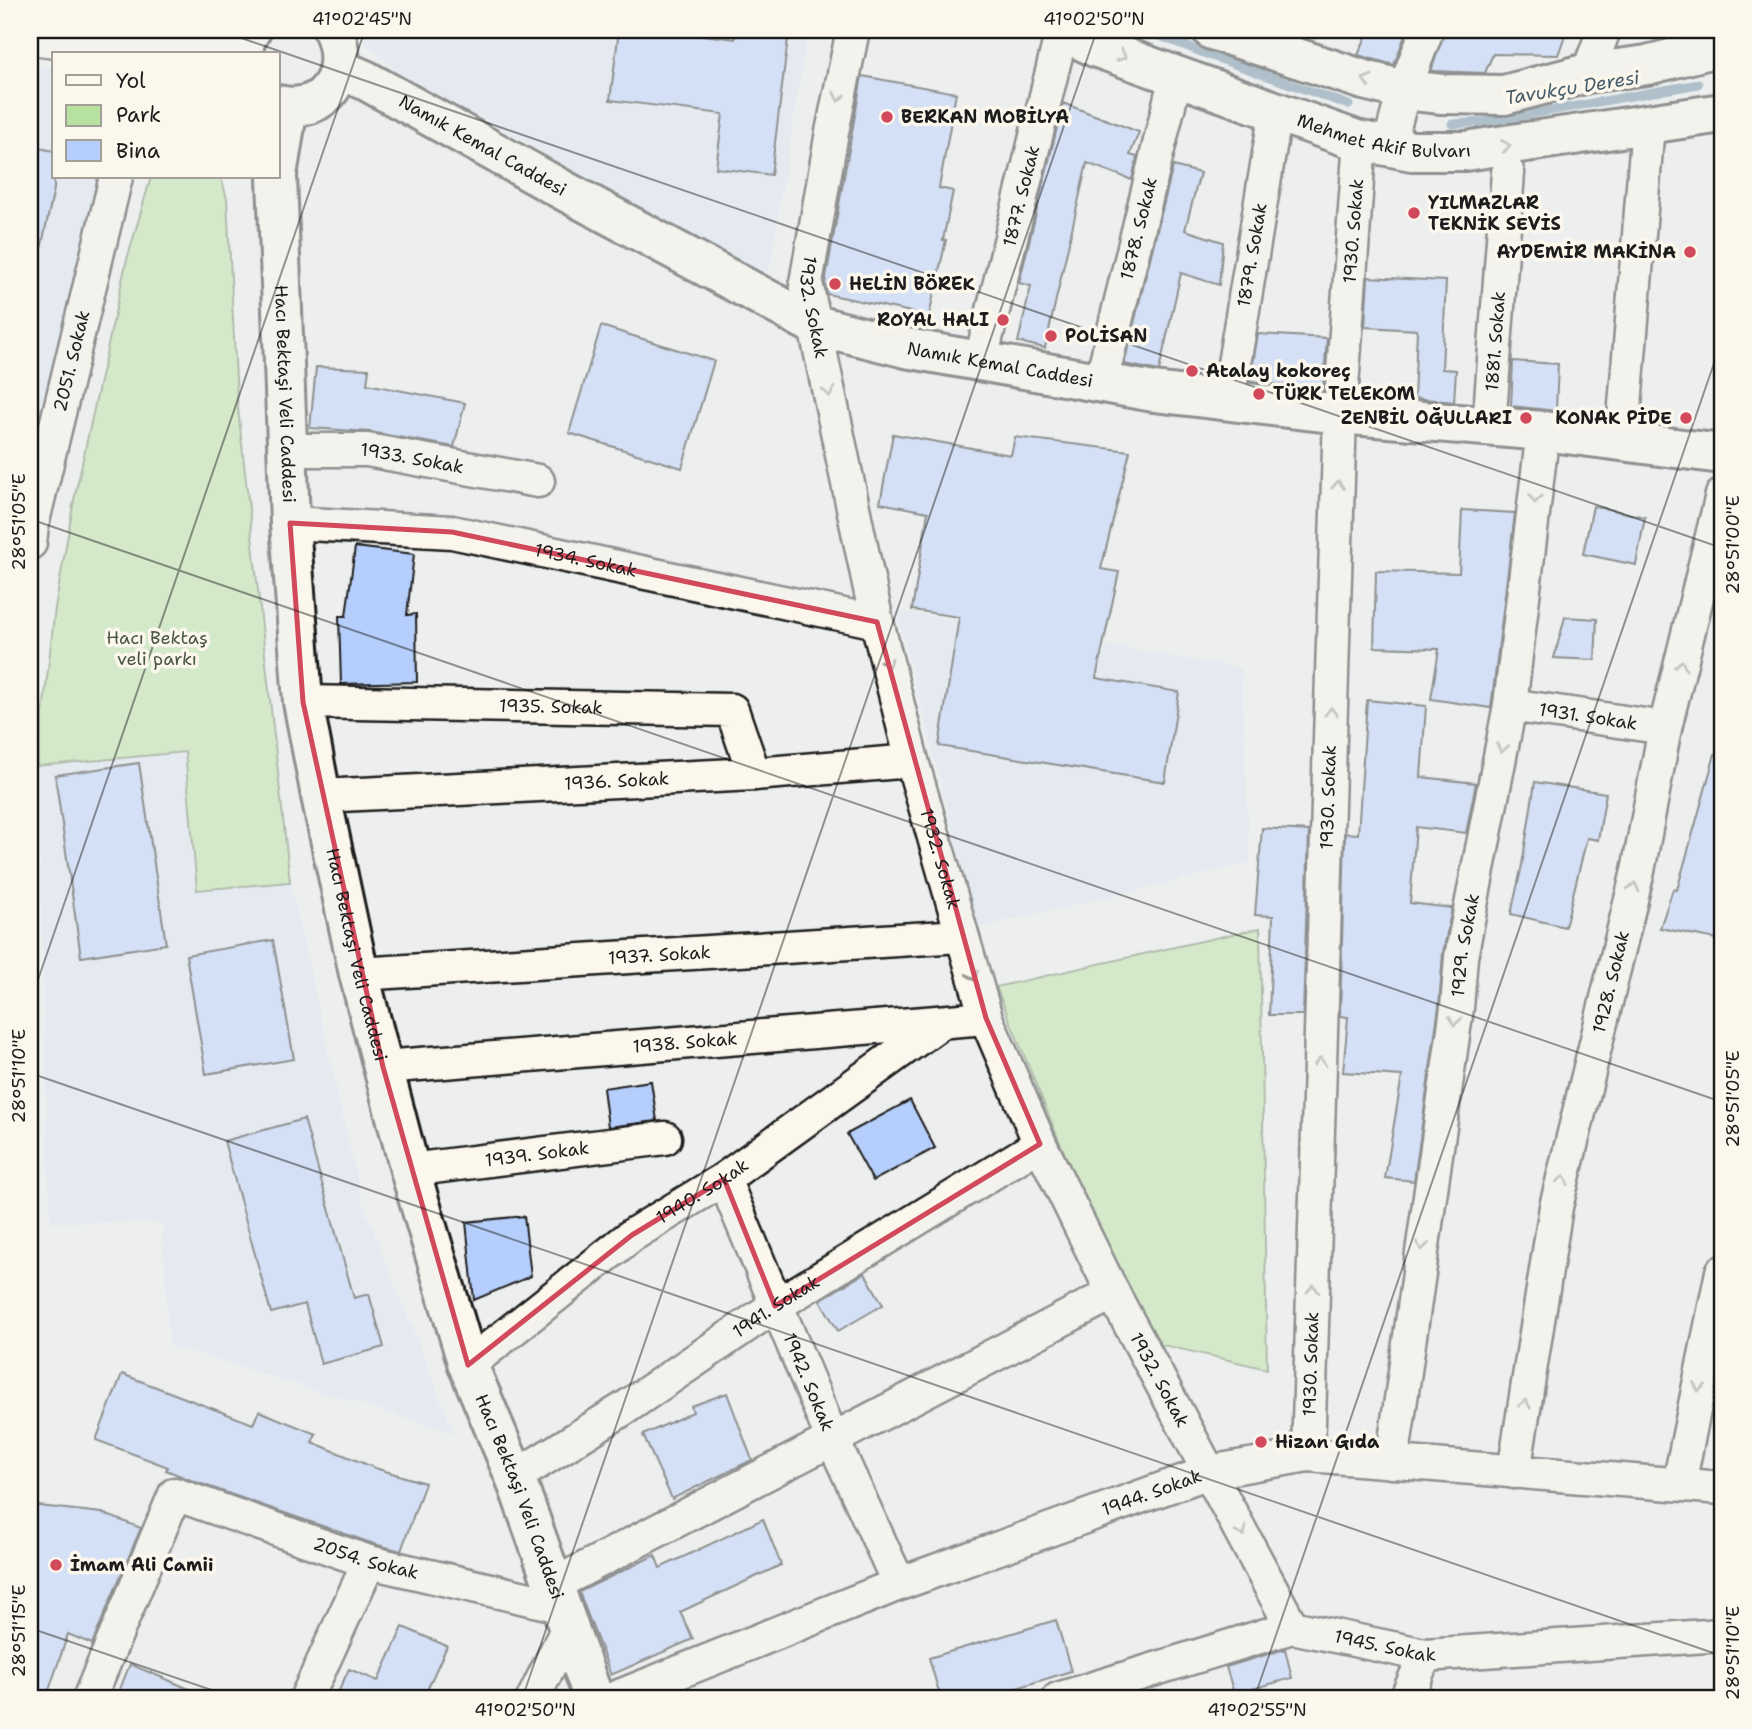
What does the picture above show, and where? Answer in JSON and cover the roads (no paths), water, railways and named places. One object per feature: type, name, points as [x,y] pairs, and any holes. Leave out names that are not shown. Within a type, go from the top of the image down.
[{"type":"street","points":[[243,52],[245,40],[251,30]]},
{"type":"street","points":[[280,144],[283,106],[304,106],[318,100],[330,89],[340,69],[340,44],[333,30]]},
{"type":"street","name":"1932. Sokak","points":[[853,30],[806,283],[877,622],[912,761],[986,1018],[1040,1144],[1113,1293],[1292,1627]]},
{"type":"street","name":"Mehmet Akif Bulvarı","points":[[1061,30],[1095,47],[1276,111],[1374,143],[1412,151],[1465,151],[1722,113]]},
{"type":"street","name":"1877. Sokak","points":[[981,363],[1061,30]]},
{"type":"street","name":"1930. Sokak","points":[[1308,1455],[1340,414],[1374,143],[1404,90],[1427,30]]},
{"type":"street","points":[[1588,73],[1604,30]]},
{"type":"street","points":[[1220,31],[1364,80],[1404,90],[1442,94],[1504,94],[1588,73],[1647,65],[1722,46]]},
{"type":"street","points":[[30,35],[143,52]]},
{"type":"street","name":"Namık Kemal Caddesi","points":[[340,69],[365,80],[815,325],[906,348],[981,363],[1154,392],[1340,414],[1543,431],[1722,454]]},
{"type":"street","name":"1878. Sokak","points":[[1101,382],[1176,76]]},
{"type":"street","name":"1879. Sokak","points":[[1227,400],[1276,111]]},
{"type":"street","points":[[1622,442],[1648,125]]},
{"type":"street","name":"1881. Sokak","points":[[1489,427],[1508,173]]},
{"type":"street","name":"2051. Sokak","points":[[30,543],[32,525],[116,178]]},
{"type":"street","name":"Hacı Bektaşi Veli Caddesi","points":[[277,178],[290,523],[303,702],[321,796],[359,974],[383,1067],[410,1170],[468,1364],[515,1477],[594,1699]]},
{"type":"street","name":"1929. Sokak","points":[[1392,1462],[1457,1008],[1461,957],[1510,705],[1543,431]]},
{"type":"street","name":"1933. Sokak","points":[[287,450],[367,450],[538,481]]},
{"type":"street","name":"1928. Sokak","points":[[1514,1472],[1556,1207],[1638,871],[1665,728],[1722,495]]},
{"type":"street","name":"1934. Sokak","points":[[290,523],[452,532],[877,622]]},
{"type":"street","name":"1935. Sokak","points":[[303,702],[732,710],[754,774]]},
{"type":"street","name":"1931. Sokak","points":[[1510,705],[1665,728]]},
{"type":"street","name":"1936. Sokak","points":[[321,796],[754,774],[912,761]]},
{"type":"street","name":"1937. Sokak","points":[[359,974],[961,936]]},
{"type":"street","name":"1938. Sokak","points":[[383,1067],[986,1018]]},
{"type":"street","name":"1940. Sokak","points":[[468,1364],[632,1235],[724,1179],[941,1022]]},
{"type":"street","name":"1939. Sokak","points":[[410,1170],[665,1138]]},
{"type":"street","name":"1941. Sokak","points":[[515,1477],[628,1406],[775,1306],[1040,1144]]},
{"type":"street","name":"1942. Sokak","points":[[724,1179],[832,1438],[899,1584]]},
{"type":"street","points":[[1679,1485],[1722,1272]]},
{"type":"street","points":[[533,1699],[560,1606],[832,1438],[1113,1293]]},
{"type":"street","name":"1944. Sokak","points":[[612,1699],[899,1584],[1209,1472],[1308,1455],[1722,1488]]},
{"type":"street","name":"2054. Sokak","points":[[89,1699],[174,1494],[369,1562],[560,1606]]},
{"type":"street","points":[[306,1699],[369,1562]]},
{"type":"street","name":"1945. Sokak","points":[[1058,1699],[1292,1627],[1425,1655],[1722,1635]]},
{"type":"street","points":[[1406,1699],[1425,1655]]},
{"type":"waterway","name":"Tavukçu Deresi","points":[[1145,30],[1349,105]]},
{"type":"waterway","name":"Tavukçu Deresi","points":[[1452,124],[1493,121],[1698,84]]},
{"type":"place","name":"BERKAN MOBİLYA","points":[[887,117]]},
{"type":"place","name":"YILMAZLAR TEKNİK SEVİS","points":[[1414,213]]},
{"type":"place","name":"AYDEMİR MAKİNA","points":[[1690,252]]},
{"type":"place","name":"HELİN BÖREK","points":[[835,284]]},
{"type":"place","name":"ROYAL HALI","points":[[1003,320]]},
{"type":"place","name":"POLİSAN","points":[[1051,336]]},
{"type":"place","name":"Atalay kokoreç","points":[[1192,371]]},
{"type":"place","name":"TÜRK TELEKOM","points":[[1259,394]]},
{"type":"place","name":"ZENBİL OĞULLARI","points":[[1526,418]]},
{"type":"place","name":"KONAK PİDE","points":[[1686,418]]},
{"type":"place","name":"Hizan Gıda","points":[[1261,1442]]},
{"type":"place","name":"İmam Ali Camii","points":[[56,1565]]},
{"type":"park label","name":"Hacı Bektaş veli parkı","points":[[157,648]]}]
